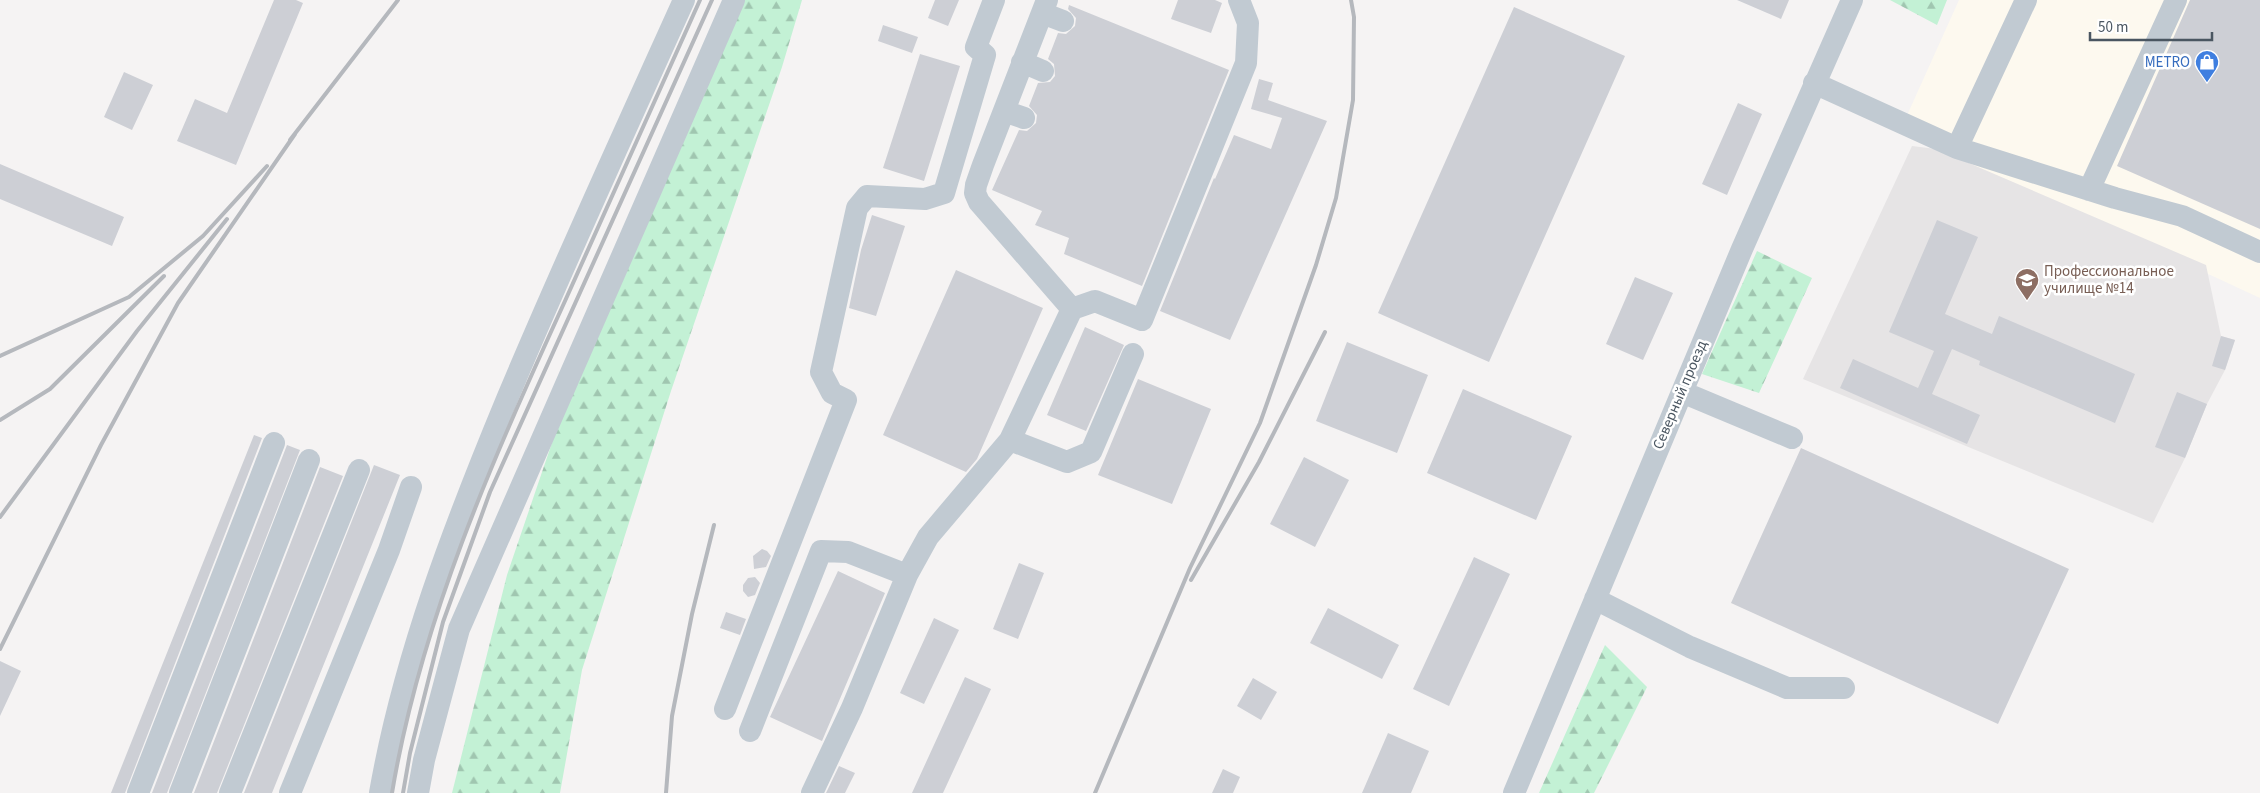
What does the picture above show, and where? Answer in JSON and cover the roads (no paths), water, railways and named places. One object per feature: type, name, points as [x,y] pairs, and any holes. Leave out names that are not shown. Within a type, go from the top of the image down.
[{"type":"street","points":[[380,793],[387,750],[422,618],[471,484],[532,340],[684,0]]},
{"type":"street","points":[[418,793],[424,760],[459,629],[734,0]]},
{"type":"street","points":[[725,710],[846,400],[832,393],[821,372],[857,208],[866,196],[925,199],[944,193],[985,55],[976,47],[994,0]]},
{"type":"street","points":[[812,793],[852,708],[908,575],[928,537],[1010,440],[1072,309],[1095,301],[1142,320],[1228,89],[1246,63],[1248,23],[1240,0]]},
{"type":"street","name":"Северный проезд","points":[[1514,793],[1682,392],[1814,83],[1852,0]]},
{"type":"street","points":[[1958,148],[2026,0]]},
{"type":"street","points":[[2089,190],[2176,0]]},
{"type":"street","points":[[1063,22],[1044,6],[1022,62],[1014,115],[991,168],[976,185],[975,193],[979,202],[1072,309]]},
{"type":"street","points":[[1022,62],[1043,70]]},
{"type":"street","points":[[1814,83],[1958,148],[2089,190],[2182,216],[2260,252]]},
{"type":"street","points":[[1010,440],[1067,462],[1091,452],[1133,354]]},
{"type":"street","points":[[1682,392],[1792,438]]},
{"type":"street","points":[[138,793],[274,443]]},
{"type":"street","points":[[180,793],[309,460]]},
{"type":"street","points":[[230,793],[359,470]]},
{"type":"street","points":[[290,793],[388,550],[411,487]]},
{"type":"street","points":[[750,731],[821,551],[848,552],[908,575]]},
{"type":"street","points":[[1595,599],[1698,650],[1787,688],[1844,688]]},
{"type":"railway","points":[[290,140],[398,0]]},
{"type":"railway","points":[[392,793],[421,665],[462,541],[512,420],[700,0]]},
{"type":"railway","points":[[403,793],[410,753],[443,622],[490,492],[712,0]]},
{"type":"railway","points":[[1095,793],[1190,568],[1260,423],[1316,265],[1336,198],[1353,100],[1354,17],[1351,0]]},
{"type":"railway","points":[[0,649],[101,445],[178,303],[295,134]]},
{"type":"railway","points":[[0,356],[129,297],[203,236],[267,166]]},
{"type":"railway","points":[[0,517],[137,331],[227,219]]},
{"type":"railway","points":[[0,420],[50,389],[164,276]]},
{"type":"railway","points":[[1191,580],[1259,462],[1325,332]]},
{"type":"railway","points":[[666,793],[672,716],[692,614],[714,525]]},
{"type":"place","name":"METRO","points":[[2207,83]]},
{"type":"place","name":"Профессиональное училище №14","points":[[2027,301]]}]
